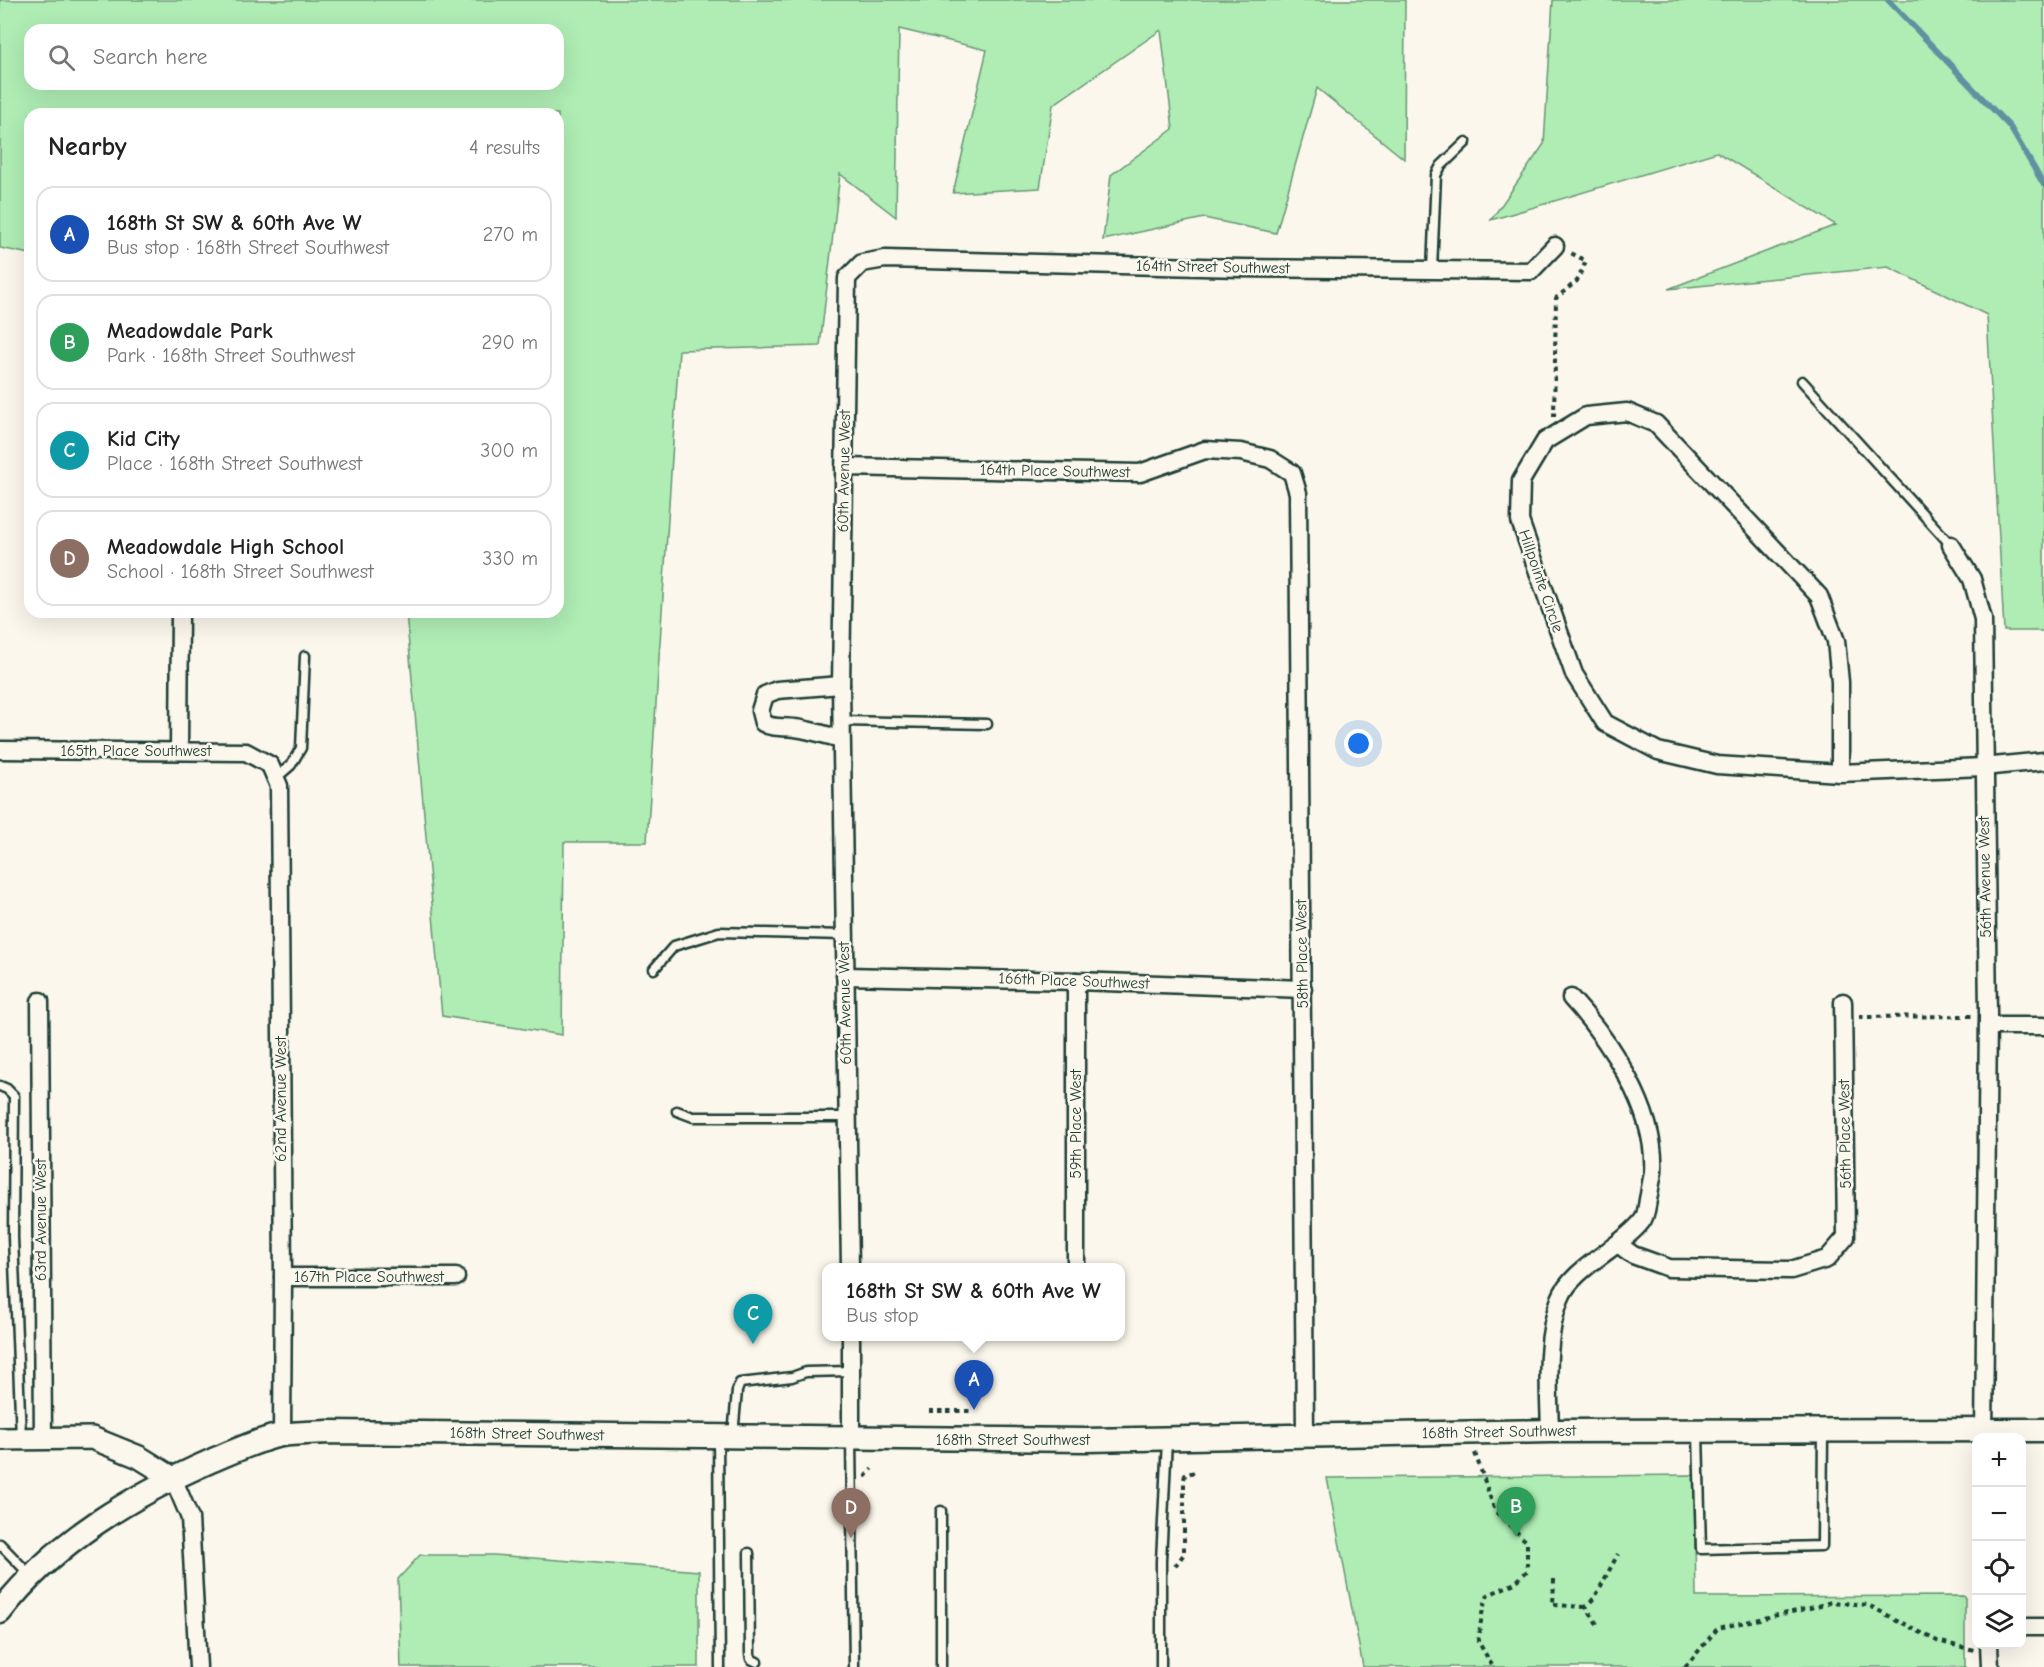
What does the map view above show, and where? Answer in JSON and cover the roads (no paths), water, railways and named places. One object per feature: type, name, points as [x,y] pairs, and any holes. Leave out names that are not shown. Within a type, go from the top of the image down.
[{"type":"main road","name":"168th Street Southwest","points":[[0,1612],[31,1577],[89,1526],[173,1478],[254,1443],[282,1435],[327,1432],[852,1439],[1167,1440],[1550,1431],[1823,1430],[1984,1433],[2044,1430]]},
{"type":"street","name":"164th Street Southwest","points":[[862,263],[885,259],[1240,268],[1531,271],[1555,246]]},
{"type":"street","name":"60th Avenue West","points":[[850,1263],[841,685],[848,278],[862,263]]},
{"type":"street","name":"Hillpointe Circle","points":[[1840,773],[1840,682],[1836,641],[1819,596],[1656,424],[1627,412],[1586,416],[1545,441],[1521,482],[1520,521],[1574,674],[1605,723],[1658,751],[1717,765],[1840,773],[1983,766]]},
{"type":"street","name":"164th Place Southwest","points":[[844,467],[1140,473],[1205,450],[1241,452],[1270,459],[1292,473]]},
{"type":"street","name":"58th Place West","points":[[1292,473],[1298,493],[1305,1435]]},
{"type":"street","name":"56th Avenue West","points":[[1952,545],[1972,579],[1983,619],[1983,766],[1988,1021],[1984,1433]]},
{"type":"street","points":[[179,750],[180,618]]},
{"type":"street","points":[[841,685],[777,690],[765,695],[760,711],[763,723],[770,728],[812,731],[841,739]]},
{"type":"street","name":"165th Place Southwest","points":[[0,750],[246,752],[272,772]]},
{"type":"street","points":[[1983,766],[2044,761]]},
{"type":"street","name":"62nd Avenue West","points":[[272,772],[279,786],[282,1435]]},
{"type":"street","name":"166th Place Southwest","points":[[845,976],[1303,989]]},
{"type":"street","name":"59th Place West","points":[[1076,981],[1076,1263]]},
{"type":"street","points":[[1550,1431],[1549,1359],[1560,1297],[1578,1274],[1618,1244],[1644,1219],[1653,1172],[1651,1141],[1628,1074],[1591,1020],[1571,998]]},
{"type":"street","name":"63rd Avenue West","points":[[40,1001],[43,1438]]},
{"type":"street","name":"56th Place West","points":[[1618,1244],[1633,1256],[1669,1268],[1680,1269],[1791,1270],[1827,1259],[1846,1237],[1843,1010]]},
{"type":"street","points":[[1988,1021],[2044,1026]]},
{"type":"street","name":"167th Place Southwest","points":[[283,1277],[456,1277]]},
{"type":"street","points":[[851,1341],[852,1439]]},
{"type":"street","points":[[10,1439],[92,1438],[139,1457],[173,1478],[190,1518],[198,1667]]},
{"type":"street","points":[[2026,1627],[2044,1627]]},
{"type":"lane","points":[[1432,270],[1436,175],[1441,166],[1466,142]]},
{"type":"lane","name":"56th Avenue West","points":[[1802,381],[1952,545]]},
{"type":"lane","points":[[272,772],[291,765],[301,748],[305,656]]},
{"type":"lane","points":[[842,721],[987,724]]},
{"type":"lane","points":[[654,969],[674,946],[719,932],[844,935]]},
{"type":"lane","points":[[0,1086],[14,1096],[10,1439]]},
{"type":"lane","points":[[677,1111],[693,1117],[847,1117]]},
{"type":"lane","points":[[720,1667],[725,1436],[740,1383],[792,1377],[806,1372],[851,1371]]},
{"type":"lane","points":[[1698,1430],[1701,1549],[1822,1546],[1823,1430]]},
{"type":"lane","points":[[852,1439],[854,1667]]},
{"type":"lane","points":[[1161,1667],[1161,1561],[1167,1440]]},
{"type":"lane","points":[[941,1511],[941,1667]]},
{"type":"lane","points":[[0,1544],[31,1577]]},
{"type":"lane","points":[[749,1553],[750,1654],[751,1659],[757,1662]]},
{"type":"waterway","points":[[1888,0],[2010,127],[2044,185]]},
{"type":"place","name":"Kid City","points":[[753,1344]]},
{"type":"place","name":"168th St SW & 60th Ave W","points":[[974,1410]]},
{"type":"place","name":"Meadowdale Park","points":[[1516,1537]]},
{"type":"place","name":"Meadowdale High School","points":[[851,1538]]}]
